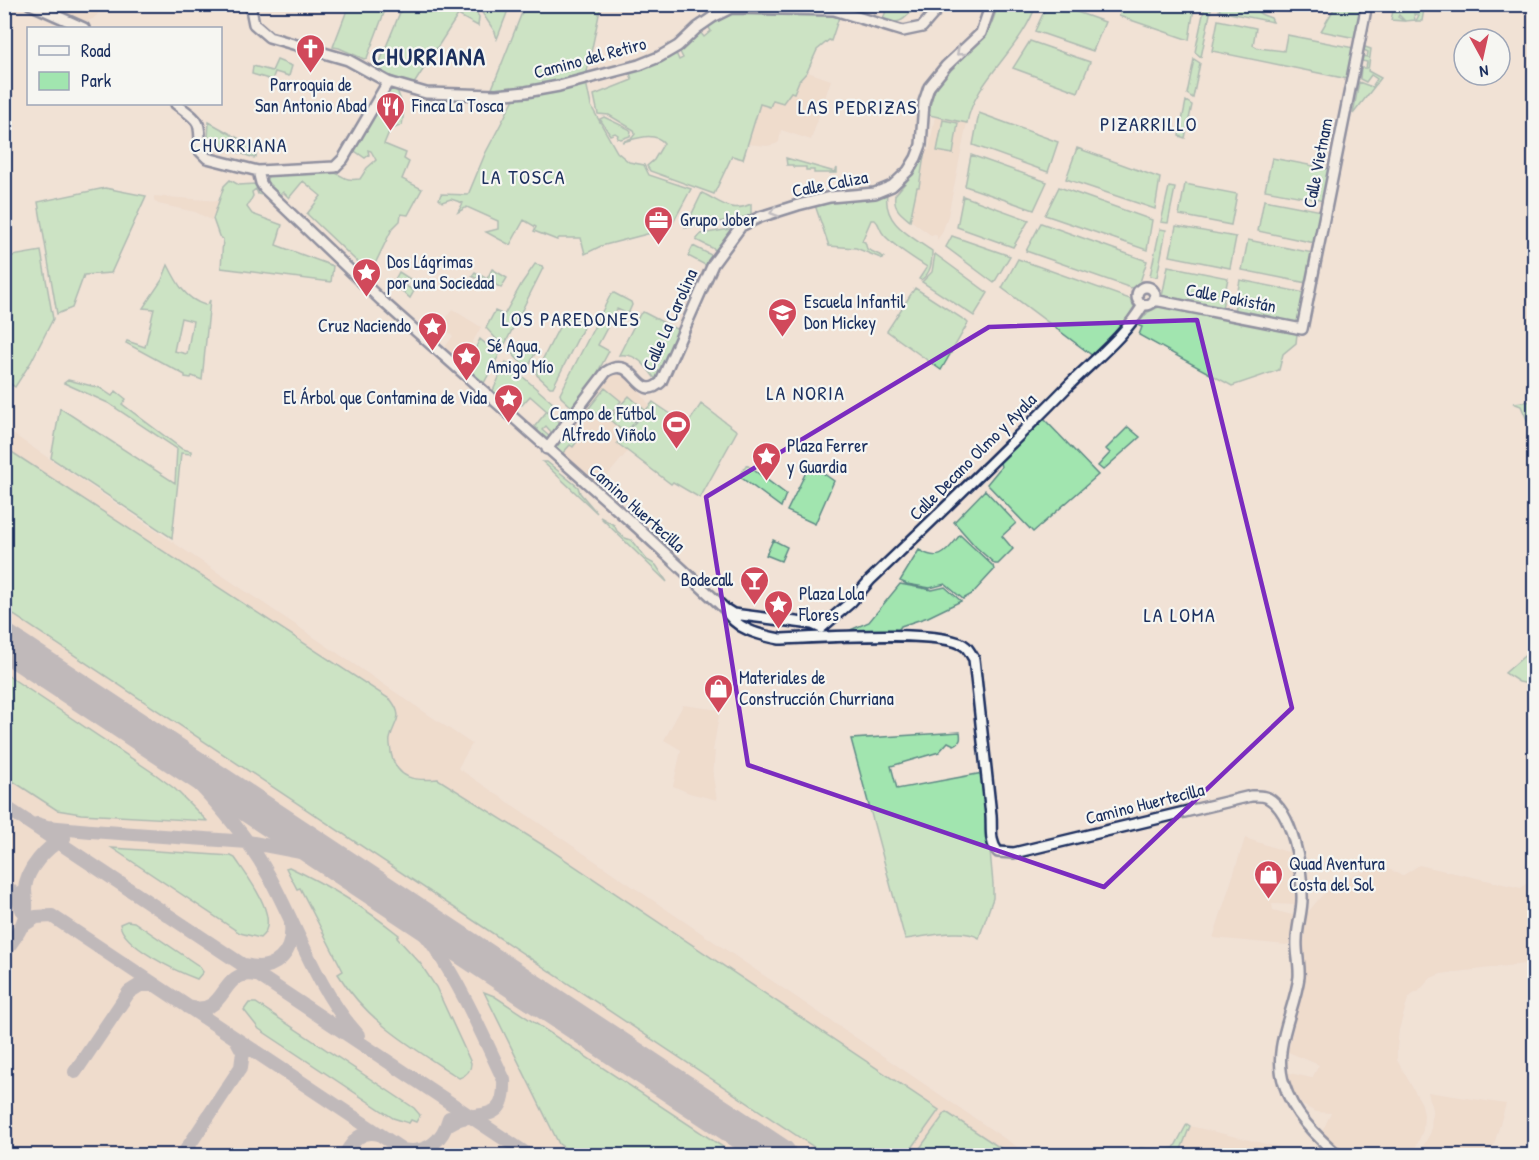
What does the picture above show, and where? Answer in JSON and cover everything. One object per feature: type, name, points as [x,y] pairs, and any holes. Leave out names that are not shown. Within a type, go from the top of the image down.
[{"type":"street","points":[[30,4],[82,27]]},
{"type":"street","name":"Camino del Retiro","points":[[250,4],[254,24],[269,37],[348,60],[388,82],[426,93],[496,95],[526,92],[639,65],[678,46],[697,28],[731,8],[834,10],[896,30],[916,29],[927,22],[938,4]]},
{"type":"street","name":"Calle Caliza","points":[[741,226],[760,217],[830,197],[875,193],[900,180],[916,158],[921,145],[924,102],[928,87],[945,66],[981,33],[991,4]]},
{"type":"street","name":"Calle Vietnam","points":[[1302,329],[1367,4]]},
{"type":"street","points":[[1529,4],[1534,6]]},
{"type":"street","points":[[177,105],[197,120],[201,127],[200,151],[207,158],[258,174],[335,167],[343,159],[388,82]]},
{"type":"street","name":"Camino Huertecilla","points":[[258,174],[264,188],[367,286],[725,609]]},
{"type":"street","name":"Calle La Carolina","points":[[547,448],[606,372],[611,369],[623,368],[629,371],[641,385],[647,388],[656,387],[661,382],[713,264],[741,226]]},
{"type":"street","points":[[1141,288],[1151,288],[1155,294],[1154,300],[1150,305],[1143,305],[1136,298],[1141,288]]},
{"type":"street","name":"Calle Pakistán","points":[[1154,300],[1302,329]]},
{"type":"street","name":"Calle Decano Olmo y Ayala","points":[[821,632],[870,580],[1108,347],[1138,314],[1143,305]]},
{"type":"street","points":[[725,609],[735,623],[764,636],[780,639],[821,632]]},
{"type":"street","points":[[725,609],[733,614],[812,624],[821,632]]},
{"type":"street","name":"Camino Huertecilla","points":[[821,632],[948,639],[966,647],[974,659],[992,840],[998,852],[1014,853],[1251,796],[1266,797],[1276,803],[1292,834],[1299,859],[1303,897],[1297,939],[1299,976],[1283,1037],[1280,1061],[1284,1084],[1299,1115],[1320,1139],[1339,1155]]},
{"type":"highlighted area","points":[[1197,320],[1292,708],[1104,887],[748,765],[706,497],[989,327]]},
{"type":"shaded area","points":[[43,5],[103,5],[93,19],[87,21],[66,14],[62,9],[59,12]]},
{"type":"shaded area","points":[[808,72],[831,80],[811,140],[781,130],[779,142],[776,144],[767,146],[747,144],[760,104],[794,92],[799,81]]},
{"type":"shaded area","points":[[935,116],[967,123],[948,216],[937,240],[937,236],[933,234],[932,236],[899,212],[894,200],[897,191],[917,169],[925,150],[929,150]]},
{"type":"shaded area","points":[[154,196],[220,201],[211,220],[195,212],[158,204]]},
{"type":"shaded area","points":[[452,309],[481,327],[463,360],[445,347],[453,336],[442,326]]},
{"type":"shaded area","points":[[614,372],[627,374],[650,406],[618,443],[628,451],[599,486],[580,471],[580,467],[575,466],[555,449],[554,444]]},
{"type":"shaded area","points":[[4,428],[472,744],[458,768],[1029,1155],[5,1155]]},
{"type":"shaded area","points":[[683,705],[720,710],[713,751],[715,751],[713,776],[717,800],[689,793],[673,786],[681,750],[664,740]]},
{"type":"shaded area","points":[[1245,838],[1294,854],[1298,905],[1272,904],[1273,910],[1296,916],[1292,943],[1286,945],[1213,938]]},
{"type":"shaded area","points":[[1382,865],[1402,876],[1419,865],[1521,888],[1534,877],[1534,963],[1441,974],[1431,978],[1408,999],[1399,1030],[1397,1060],[1422,1104],[1423,1130],[1417,1145],[1409,1155],[1348,1155],[1320,1136],[1331,1113],[1316,1112],[1302,1105],[1286,1079],[1285,1072],[1312,1078],[1319,1065],[1288,1052],[1299,1001],[1297,1000],[1305,934],[1301,930],[1303,918],[1323,894],[1344,879]]},
{"type":"shaded area","points":[[1428,1092],[1506,1104],[1491,1155],[1418,1155],[1431,1132],[1432,1110]]},
{"type":"shaded area","points":[[1190,1126],[1310,1155],[1173,1156],[1180,1151]]},
{"type":"green space","points":[[349,5],[387,5],[367,58],[364,59],[333,47]]},
{"type":"green space","points":[[403,5],[472,5],[479,17],[478,26],[458,15],[412,87],[377,69]]},
{"type":"green space","points":[[477,5],[510,5],[497,39],[495,32]]},
{"type":"green space","points":[[525,5],[601,5],[587,72],[540,86],[491,91]]},
{"type":"green space","points":[[888,5],[932,5],[928,8],[915,9],[899,21],[882,22]]},
{"type":"green space","points":[[998,5],[1036,5],[1020,36],[979,93],[971,108],[967,123],[929,115],[931,100],[941,79],[985,35]]},
{"type":"green space","points":[[1047,5],[1057,5],[1105,22],[1093,51],[1035,31]]},
{"type":"green space","points":[[1124,5],[1185,5],[1194,8],[1189,40],[1119,16]]},
{"type":"green space","points":[[1205,5],[1211,9],[1201,57],[1195,52]]},
{"type":"green space","points":[[1221,5],[1255,5],[1258,12],[1271,18],[1273,22],[1219,11]]},
{"type":"green space","points":[[1332,5],[1363,5],[1356,38],[1321,31],[1335,7]]},
{"type":"green space","points":[[1394,6],[1424,9],[1422,21],[1416,21],[1419,15],[1414,14],[1415,20],[1405,21],[1399,15],[1398,17],[1404,21],[1391,20]]},
{"type":"green space","points":[[737,11],[840,14],[831,41],[829,40],[817,50],[794,93],[791,92],[783,103],[773,100],[770,107],[760,104],[743,159],[732,156],[714,194],[650,171],[647,166],[654,160],[664,143],[655,137],[622,142],[632,138],[635,134],[634,130],[609,115],[598,114],[594,95],[632,80],[630,73],[651,66],[676,53],[679,60],[683,58],[679,50],[700,32],[704,37],[711,31],[708,26],[711,23]]},
{"type":"green space","points":[[1218,20],[1256,28],[1253,45],[1258,48],[1284,51],[1287,35],[1354,48],[1348,79],[1212,51]]},
{"type":"green space","points":[[1030,41],[1090,62],[1078,92],[1013,68]]},
{"type":"green space","points":[[1365,47],[1371,49],[1368,71],[1381,78],[1353,114],[1359,82],[1372,87],[1377,79],[1371,75],[1366,82],[1360,79],[1361,68],[1366,68],[1367,62],[1362,61],[1363,56],[1367,57],[1368,52],[1364,50]]},
{"type":"green space","points":[[1194,59],[1200,63],[1193,98],[1187,94]]},
{"type":"green space","points":[[277,60],[292,66],[289,76],[275,72],[272,80],[252,74],[253,66],[272,71]]},
{"type":"green space","points":[[586,82],[591,106],[617,152],[629,162],[644,165],[649,175],[691,189],[670,228],[601,246],[585,254],[581,238],[559,238],[557,240],[534,231],[536,227],[524,220],[510,245],[486,232],[498,229],[498,221],[467,207],[458,212],[463,203],[451,199],[442,202],[439,199],[441,194],[468,195],[485,154],[515,97]]},
{"type":"green space","points":[[387,89],[397,90],[403,107],[403,120],[402,125],[391,127],[384,144],[406,153],[404,159],[409,162],[402,179],[422,189],[408,215],[401,214],[400,221],[392,229],[370,274],[307,214],[321,196],[303,181],[289,198],[283,192],[279,196],[268,186],[266,180],[269,175],[318,170],[332,172],[347,179],[360,179],[376,160],[371,151],[368,150],[369,155],[365,158],[352,149]]},
{"type":"green space","points":[[1186,101],[1192,105],[1185,138],[1179,136]]},
{"type":"green space","points":[[979,113],[1058,142],[1048,172],[973,145]]},
{"type":"green space","points":[[604,117],[629,129],[630,136],[621,139],[617,138],[618,135],[615,133],[610,135],[600,119]]},
{"type":"green space","points":[[943,120],[958,123],[953,154],[937,151]]},
{"type":"green space","points":[[209,122],[254,147],[257,145],[256,157],[214,144],[208,138]]},
{"type":"green space","points":[[1077,148],[1160,178],[1155,209],[1066,179]]},
{"type":"green space","points":[[925,150],[910,221],[896,207],[895,195],[917,169]]},
{"type":"green space","points":[[971,155],[1047,182],[1034,210],[965,186]]},
{"type":"green space","points":[[786,158],[835,172],[837,168],[837,173],[814,173],[814,170],[806,170],[806,167],[793,167],[793,165],[787,165]]},
{"type":"green space","points":[[1272,158],[1330,169],[1324,201],[1265,190]]},
{"type":"green space","points":[[230,180],[239,185],[255,184],[266,196],[258,194],[256,189],[252,192],[253,196],[247,207],[252,214],[282,225],[276,245],[333,266],[331,282],[221,268],[223,239],[219,236],[213,219],[224,186]]},
{"type":"green space","points":[[1185,184],[1237,194],[1231,225],[1179,215]]},
{"type":"green space","points":[[1059,187],[1152,220],[1147,250],[1045,215]]},
{"type":"green space","points":[[1169,187],[1175,188],[1168,223],[1161,222]]},
{"type":"green space","points":[[105,188],[146,196],[111,273],[84,275],[72,308],[57,314],[38,202]]},
{"type":"green space","points":[[702,193],[731,207],[744,207],[751,204],[751,216],[685,228]]},
{"type":"green space","points":[[887,194],[889,213],[900,228],[932,251],[930,267],[921,280],[919,279],[927,267],[889,240],[875,220],[871,220],[862,241],[865,242],[867,249],[884,257],[883,259],[856,248],[829,246],[815,205]]},
{"type":"green space","points":[[963,196],[1029,220],[1013,247],[957,227]]},
{"type":"green space","points":[[1264,200],[1322,211],[1315,243],[1258,231]]},
{"type":"green space","points":[[1041,223],[1147,261],[1140,282],[1131,288],[1026,251]]},
{"type":"green space","points":[[1176,226],[1236,237],[1230,268],[1170,256]]},
{"type":"green space","points":[[730,229],[733,231],[718,251],[696,240],[701,234]]},
{"type":"green space","points":[[1160,229],[1166,230],[1157,277],[1150,276]]},
{"type":"green space","points":[[952,236],[1010,256],[994,283],[946,247]]},
{"type":"green space","points":[[1248,240],[1313,253],[1307,283],[1242,270]]},
{"type":"green space","points":[[693,246],[715,257],[709,267],[688,256]]},
{"type":"green space","points":[[4,247],[7,257],[41,251],[53,319],[15,387],[5,380]]},
{"type":"green space","points":[[935,254],[988,293],[974,316],[922,282],[932,272]]},
{"type":"green space","points":[[1018,259],[1130,299],[1134,307],[1123,325],[1093,356],[1002,288]]},
{"type":"green space","points":[[535,264],[543,268],[505,344],[502,345],[486,328],[495,311],[504,315]]},
{"type":"green space","points":[[168,265],[178,284],[192,299],[205,305],[210,300],[202,380],[192,376],[191,378],[185,377],[126,343],[127,341],[145,347],[154,309],[143,308],[162,280]],"holes":[[[181,318],[193,321],[187,354],[174,351]]]},
{"type":"green space","points":[[1168,266],[1228,278],[1222,308],[1162,297]]},
{"type":"green space","points":[[492,269],[507,278],[501,288],[486,279],[484,283],[472,276],[475,272],[487,279]]},
{"type":"green space","points":[[399,272],[410,279],[406,286],[414,291],[410,298],[393,283]]},
{"type":"green space","points":[[1240,280],[1305,293],[1299,324],[1234,311]]},
{"type":"green space","points":[[915,288],[968,323],[941,370],[887,331]]},
{"type":"green space","points":[[614,293],[631,302],[632,305],[628,314],[617,309],[598,345],[609,351],[586,394],[576,407],[572,407],[560,394],[611,294]]},
{"type":"green space","points":[[1161,306],[1297,334],[1296,343],[1283,354],[1279,370],[1232,386],[1139,335],[1142,327],[1137,325],[1148,312]]},
{"type":"green space","points":[[643,312],[678,330],[679,333],[671,345],[673,346],[658,383],[637,359],[632,356],[619,355]]},
{"type":"green space","points":[[566,314],[585,324],[553,387],[550,387],[536,372]]},
{"type":"green space","points":[[480,339],[499,355],[482,384],[466,368]]},
{"type":"green space","points":[[526,346],[536,351],[529,366],[518,360],[513,353],[514,347],[523,352]]},
{"type":"green space","points":[[506,362],[554,404],[548,412],[561,424],[553,434],[546,426],[542,430],[550,437],[546,441],[536,433],[538,430],[535,426],[547,411],[530,396],[522,405],[512,396],[506,402],[517,411],[515,414],[492,393]]},
{"type":"green space","points":[[68,380],[100,388],[112,396],[116,391],[126,399],[122,404],[182,449],[191,451],[191,454],[181,453],[172,538],[51,458],[60,408],[175,483],[177,449],[108,403],[64,383]]},
{"type":"green space","points":[[605,388],[621,401],[605,421],[589,408]]},
{"type":"green space","points":[[629,396],[645,410],[635,421],[619,407]]},
{"type":"green space","points":[[1534,401],[1534,436],[1521,406],[1513,403]]},
{"type":"green space","name":"Campo de Fútbol Alfredo Viñolo","points":[[653,402],[687,425],[701,404],[737,431],[700,498],[673,482],[671,484],[617,443]]},
{"type":"green space","points":[[619,408],[635,422],[625,433],[609,419]]},
{"type":"green space","points":[[1044,419],[1098,475],[1033,532],[987,484],[1001,467],[1000,462]]},
{"type":"green space","points":[[1128,427],[1140,437],[1103,470],[1098,466],[1110,453],[1106,449]]},
{"type":"green space","points":[[566,429],[578,440],[573,447],[570,445],[561,455],[554,446]]},
{"type":"green space","points":[[4,447],[391,700],[398,716],[390,739],[391,753],[402,774],[422,780],[438,779],[549,849],[939,1110],[907,1155],[826,1155],[5,609]]},
{"type":"green space","points":[[543,462],[547,462],[578,487],[580,493],[597,513]]},
{"type":"green space","points":[[810,464],[834,481],[815,524],[787,511]]},
{"type":"green space","name":"Plaza Ferrer y Guardia","points":[[747,465],[786,494],[781,507],[739,476]]},
{"type":"green space","points":[[985,490],[1016,523],[1002,536],[1013,549],[998,564],[995,564],[976,547],[954,522]]},
{"type":"green space","points":[[600,517],[614,525],[625,538],[631,540],[647,560],[656,565],[667,582]]},
{"type":"green space","points":[[960,535],[993,566],[994,570],[972,594],[963,599],[945,584],[930,588],[900,581],[919,550],[933,556],[942,554]]},
{"type":"green space","points":[[773,540],[787,547],[781,561],[766,555]]},
{"type":"green space","points":[[900,584],[932,590],[945,587],[961,601],[928,617],[901,626],[897,632],[848,631],[869,622]]},
{"type":"green space","points":[[1530,651],[1534,653],[1534,685],[1519,682],[1505,673]]},
{"type":"green space","points":[[4,673],[155,774],[175,789],[207,821],[81,814],[57,810],[5,776]]},
{"type":"green space","points":[[960,732],[960,740],[954,745],[948,742],[939,752],[891,766],[897,789],[983,773],[993,898],[979,938],[964,933],[954,933],[905,939],[851,739]]},
{"type":"green space","points":[[112,848],[235,858],[254,886],[265,909],[266,930],[260,938],[240,933]]},
{"type":"green space","points":[[289,867],[346,898],[399,935],[397,938],[420,963],[436,987],[471,1063],[466,1074],[459,1078],[420,1053],[375,1018],[349,990],[338,974],[343,971],[300,888],[297,889],[286,868]]},
{"type":"green space","points":[[127,921],[134,922],[199,966],[203,972],[197,979],[177,971],[140,949],[123,932],[120,924]]},
{"type":"green space","points":[[484,992],[494,996],[735,1155],[575,1155],[559,1144]]},
{"type":"green space","points":[[249,1003],[256,1003],[414,1108],[420,1115],[416,1122],[411,1120],[409,1123],[393,1118],[259,1029],[244,1010]]},
{"type":"green space","points":[[946,1112],[1011,1155],[915,1155]]},
{"type":"green space","points":[[1187,1124],[1190,1126],[1180,1152],[1173,1155],[1136,1155],[1140,1148],[1161,1150],[1174,1148]]},
{"type":"taxiway","points":[[165,748],[247,841],[269,876],[319,979],[358,1035]]},
{"type":"taxiway","points":[[4,806],[530,1156]]},
{"type":"taxiway","points":[[37,824],[91,831],[248,842],[306,853],[353,873]]},
{"type":"taxiway","points":[[4,953],[24,921],[26,881],[33,866],[44,853],[64,838]]},
{"type":"taxiway","points":[[5,885],[17,897],[23,912]]},
{"type":"taxiway","points":[[382,892],[418,926],[436,949],[464,997],[504,1080],[503,1096],[500,1105],[494,1111],[457,1120],[447,1125]]},
{"type":"taxiway","points":[[22,926],[36,917],[52,916],[412,1156]]},
{"type":"taxiway","points":[[245,965],[265,966],[280,959],[289,944],[291,924]]},
{"type":"taxiway","points":[[188,1007],[211,1006],[235,979],[244,975],[256,975]]},
{"type":"taxiway","points":[[75,1072],[129,992],[140,985],[154,985]]},
{"type":"taxiway","points":[[182,1156],[241,1067],[243,1052],[236,1039]]},
{"type":"taxiway","points":[[403,1150],[419,1150],[433,1144],[443,1133],[449,1118]]},
{"type":"taxiway","points":[[344,1156],[362,1135],[379,1134]]},
{"type":"runway","points":[[4,642],[779,1156]]},
{"type":"place","name":"Parroquia de San Antonio Abad","points":[[311,74]]},
{"type":"place","name":"Finca La Tosca","points":[[391,132]]},
{"type":"place","name":"Grupo Jober","points":[[659,246]]},
{"type":"place","name":"Dos Lágrimas por una Sociedad","points":[[366,298]]},
{"type":"place","name":"Escuela Infantil Don Mickey","points":[[783,338]]},
{"type":"place","name":"Cruz Naciendo","points":[[432,352]]},
{"type":"place","name":"Sé Agua, Amigo Mío","points":[[466,382]]},
{"type":"place","name":"El Árbol que Contamina de Vida","points":[[508,424]]},
{"type":"place","name":"Campo de Fútbol Alfredo Viñolo","points":[[677,450]]},
{"type":"place","name":"Plaza Ferrer y Guardia","points":[[766,482]]},
{"type":"place","name":"Bodecall","points":[[754,606]]},
{"type":"place","name":"Plaza Lola Flores","points":[[778,630]]},
{"type":"place","name":"Materiales de Construcción Churriana","points":[[718,714]]},
{"type":"place","name":"Quad Aventura Costa del Sol","points":[[1268,900]]},
{"type":"district","name":"CHURRIANA","points":[[429,57]]},
{"type":"district","name":"LAS PEDRIZAS","points":[[858,107]]},
{"type":"district","name":"PIZARRILLO","points":[[1149,124]]},
{"type":"district","name":"CHURRIANA","points":[[239,145]]},
{"type":"district","name":"LA TOSCA","points":[[524,177]]},
{"type":"district","name":"LOS PAREDONES","points":[[571,319]]},
{"type":"district","name":"LA NORIA","points":[[806,393]]},
{"type":"district","name":"LA LOMA","points":[[1180,615]]}]
